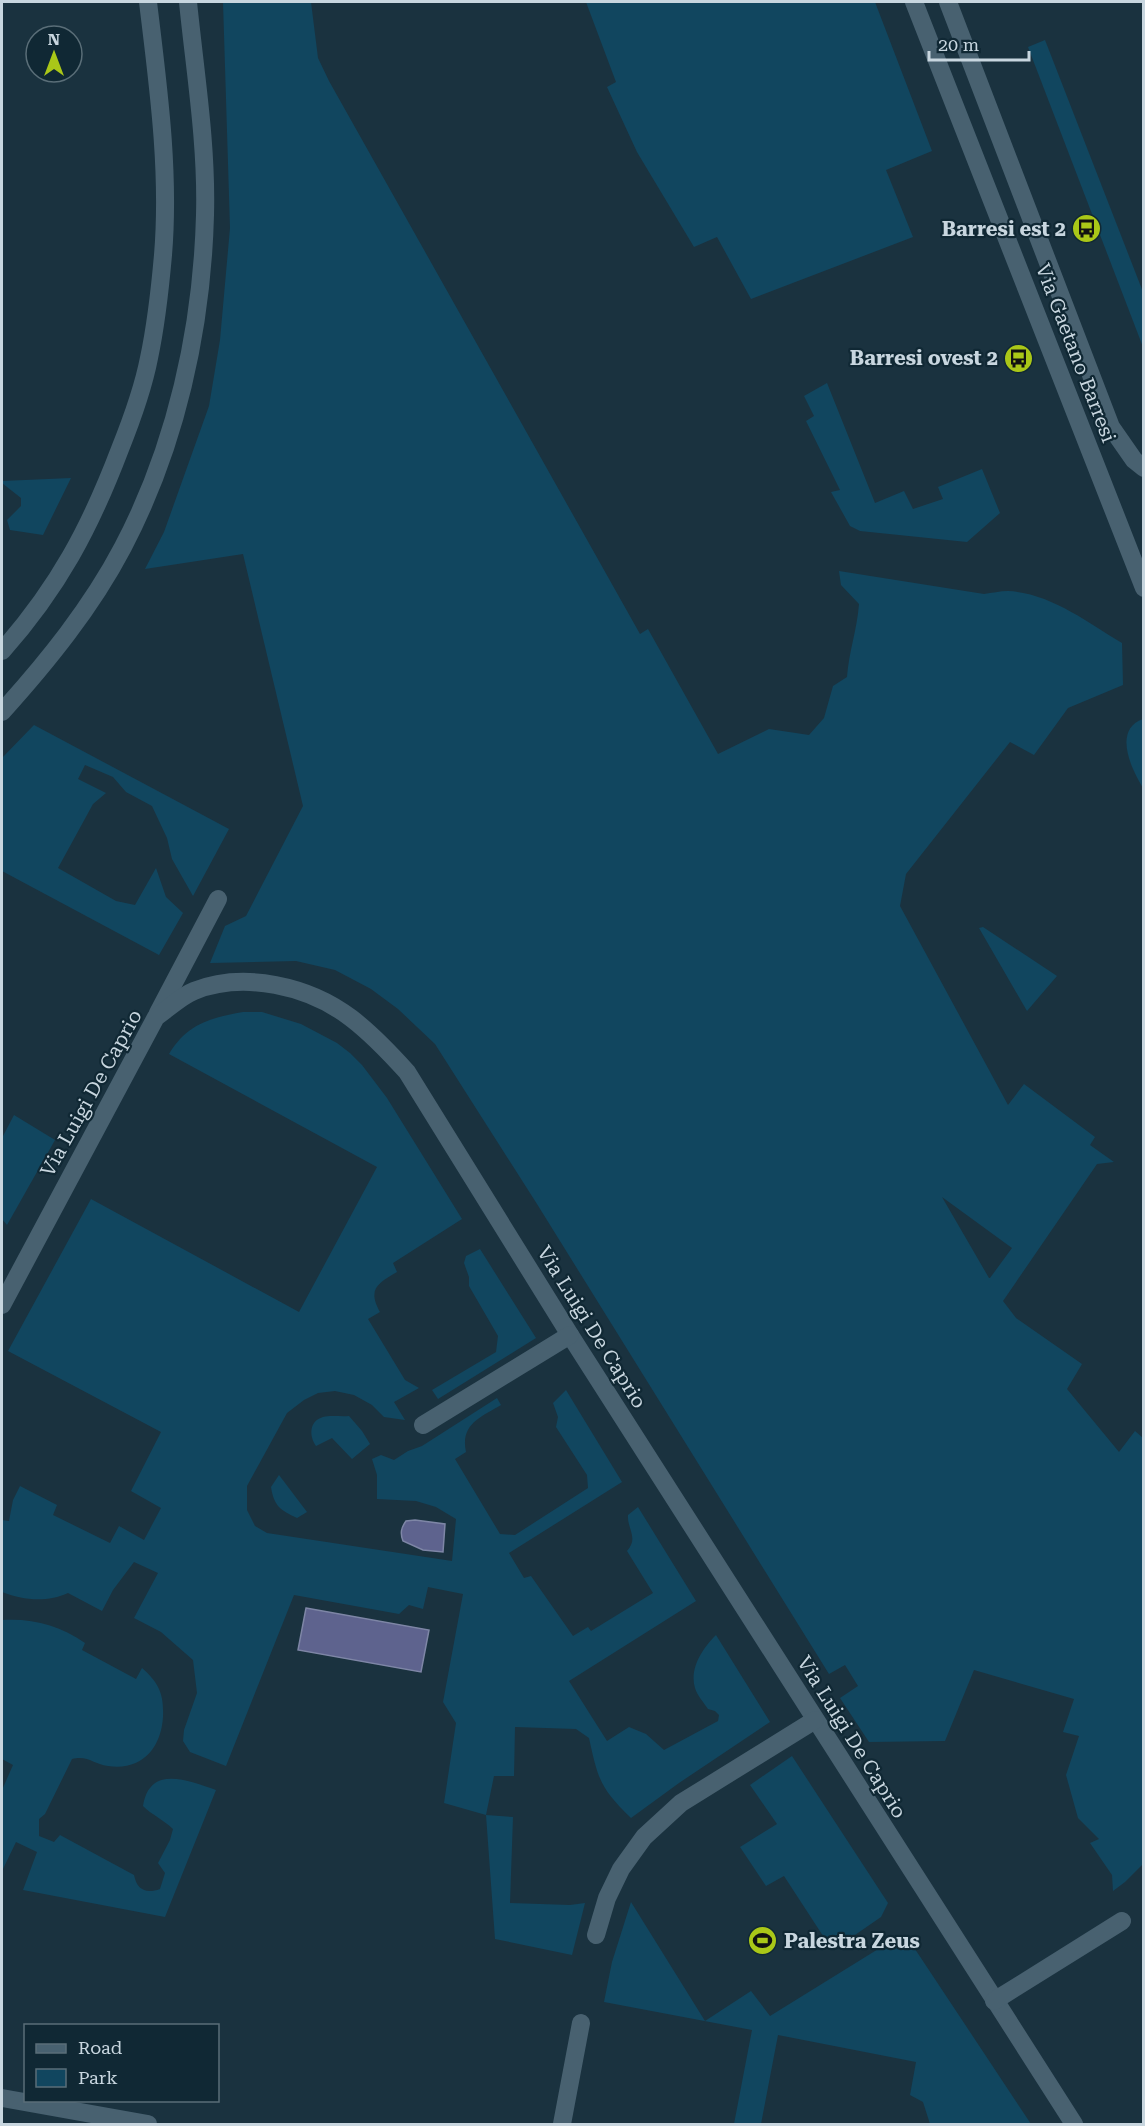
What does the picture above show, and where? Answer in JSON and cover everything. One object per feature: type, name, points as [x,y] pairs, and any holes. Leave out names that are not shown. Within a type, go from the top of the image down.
[{"type":"street","points":[[2,651],[52,589],[80,544],[135,411],[149,358],[163,254],[164,200],[160,97],[148,2]]},
{"type":"street","points":[[2,712],[38,672],[84,611],[123,548],[154,476],[177,406],[194,332],[205,214],[202,139],[188,2]]},
{"type":"street","name":"Via Gaetano Barresi","points":[[914,2],[1143,588]]},
{"type":"street","name":"Via Gaetano Barresi","points":[[948,2],[1111,427],[1134,460],[1143,468]]},
{"type":"street","points":[[156,1017],[218,899]]},
{"type":"street","name":"Via Luigi De Caprio","points":[[2,1305],[156,1017],[193,991],[234,982],[274,984],[317,998],[350,1016],[382,1044],[407,1072],[570,1335],[1074,2124]]},
{"type":"street","points":[[423,1425],[570,1335]]},
{"type":"street","points":[[596,1935],[607,1898],[621,1869],[644,1837],[681,1803],[815,1720]]},
{"type":"street","points":[[994,2001],[1122,1921]]},
{"type":"street","points":[[562,2124],[581,2022]]},
{"type":"street","points":[[2,2098],[24,2102]]},
{"type":"street","points":[[24,2102],[148,2124]]},
{"type":"green space","points":[[223,2],[311,2],[318,58],[329,81],[640,634],[648,629],[718,754],[769,729],[809,735],[824,718],[833,686],[847,677],[859,604],[841,585],[839,571],[984,594],[1008,591],[1024,593],[1068,610],[1122,643],[1123,685],[1068,708],[1034,755],[1010,742],[906,874],[900,906],[1008,1105],[1024,1084],[1095,1137],[1090,1145],[1114,1162],[1097,1164],[1003,1301],[1016,1318],[1082,1364],[1067,1389],[1119,1452],[1135,1431],[1143,1438],[1143,1864],[1113,1891],[1112,1875],[1090,1843],[1099,1839],[1078,1818],[1066,1775],[1079,1736],[1063,1732],[1074,1699],[974,1670],[945,1741],[869,1742],[840,1698],[858,1686],[845,1665],[829,1674],[435,1044],[398,1009],[371,989],[335,970],[296,961],[210,963],[225,926],[246,916],[303,806],[243,554],[145,569],[164,532],[209,406],[220,340],[230,228]],"holes":[[[942,1197],[1012,1248],[989,1278]]]},
{"type":"green space","points":[[586,2],[875,2],[932,151],[886,170],[913,237],[751,299],[717,237],[694,247],[637,152],[607,87],[616,82]]},
{"type":"green space","points":[[1045,40],[1143,292],[1143,347],[1028,47]]},
{"type":"green space","points":[[827,383],[875,503],[904,491],[913,509],[943,499],[938,487],[982,469],[1000,513],[967,542],[860,531],[850,526],[831,492],[840,490],[806,421],[814,416],[804,396]]},
{"type":"green space","points":[[71,478],[43,535],[10,530],[7,520],[21,506],[21,498],[2,481]]},
{"type":"green space","points":[[1143,719],[1143,788],[1130,761],[1126,741],[1128,732],[1134,724]]},
{"type":"green space","points":[[34,725],[229,829],[193,896],[172,859],[167,838],[152,806],[126,792],[113,777],[85,765],[78,779],[106,793],[93,804],[58,868],[116,901],[135,905],[156,868],[166,897],[183,913],[159,955],[2,871],[2,758]]},
{"type":"green space","points":[[983,927],[1057,976],[1027,1011],[979,928]]},
{"type":"green space","points":[[243,1012],[262,1012],[301,1024],[337,1043],[350,1053],[387,1098],[462,1219],[393,1263],[397,1272],[376,1288],[374,1298],[380,1312],[368,1319],[405,1380],[419,1388],[394,1402],[405,1420],[384,1417],[372,1405],[354,1395],[335,1391],[318,1393],[304,1400],[287,1413],[247,1486],[247,1510],[255,1526],[267,1533],[452,1561],[456,1519],[436,1507],[416,1501],[377,1499],[377,1475],[372,1459],[381,1455],[394,1460],[422,1446],[497,1398],[501,1405],[474,1422],[466,1435],[466,1452],[455,1459],[500,1534],[515,1535],[588,1488],[587,1475],[556,1427],[558,1417],[553,1403],[566,1390],[622,1482],[509,1553],[524,1578],[531,1576],[573,1636],[588,1627],[591,1631],[653,1593],[627,1551],[632,1542],[628,1515],[638,1507],[696,1601],[569,1681],[607,1741],[629,1727],[646,1734],[664,1750],[718,1721],[719,1715],[708,1709],[697,1693],[694,1681],[698,1659],[716,1635],[770,1722],[631,1818],[606,1790],[595,1764],[589,1738],[576,1729],[515,1727],[514,1776],[494,1776],[486,1815],[444,1803],[456,1723],[443,1702],[463,1594],[428,1587],[423,1609],[409,1605],[399,1614],[294,1595],[226,1766],[190,1752],[183,1741],[184,1730],[197,1693],[193,1660],[161,1632],[134,1618],[158,1573],[134,1562],[113,1590],[102,1611],[68,1593],[52,1598],[35,1599],[2,1592],[2,1520],[9,1521],[13,1500],[20,1486],[57,1505],[53,1515],[110,1543],[119,1526],[144,1540],[161,1508],[131,1491],[161,1432],[8,1351],[91,1199],[299,1312],[377,1167],[169,1054],[184,1036],[200,1024]]},
{"type":"green space","points":[[14,1115],[55,1140],[7,1225],[2,1219],[2,1138]]},
{"type":"green space","points":[[480,1249],[536,1338],[438,1399],[432,1390],[496,1352],[498,1336],[469,1286],[469,1277],[464,1263],[466,1256]]},
{"type":"green space","points":[[326,1416],[349,1416],[370,1444],[352,1459],[332,1438],[316,1446],[311,1433],[318,1419]]},
{"type":"green space","points":[[279,1475],[307,1512],[297,1518],[282,1510],[274,1499],[271,1487]]},
{"type":"green space","points":[[2,1620],[24,1620],[56,1627],[85,1643],[82,1650],[136,1679],[142,1668],[153,1679],[163,1702],[163,1717],[158,1739],[147,1755],[139,1761],[120,1767],[103,1765],[82,1758],[72,1759],[45,1814],[39,1819],[39,1836],[54,1842],[60,1835],[134,1875],[137,1884],[143,1890],[160,1889],[165,1873],[158,1863],[173,1829],[143,1806],[147,1793],[153,1785],[162,1780],[172,1779],[216,1790],[165,1917],[23,1890],[37,1852],[16,1842],[2,1871],[2,1790],[13,1765],[2,1759]]},
{"type":"green space","points":[[792,1756],[888,1903],[881,1917],[839,1946],[827,1942],[784,1876],[766,1886],[740,1847],[777,1824],[750,1785]]},
{"type":"green space","points":[[486,1815],[513,1817],[510,1903],[570,1905],[585,1903],[572,1955],[495,1939]]},
{"type":"green space","points":[[631,1902],[705,2021],[751,1991],[770,2016],[896,1938],[909,1940],[1031,2124],[930,2124],[923,2102],[910,2095],[916,2062],[778,2035],[761,2124],[734,2124],[752,2030],[604,2002],[612,1962]]},
{"type":"shaded area","points":[[406,1521],[445,1524],[443,1552],[423,1550],[403,1541],[401,1533],[404,1524]]},
{"type":"shaded area","points":[[306,1608],[429,1630],[421,1672],[298,1650]]},
{"type":"place","name":"Barresi est 2","points":[[1087,229]]},
{"type":"place","name":"Barresi ovest 2","points":[[1019,358]]},
{"type":"place","name":"Palestra Zeus","points":[[763,1941]]}]
